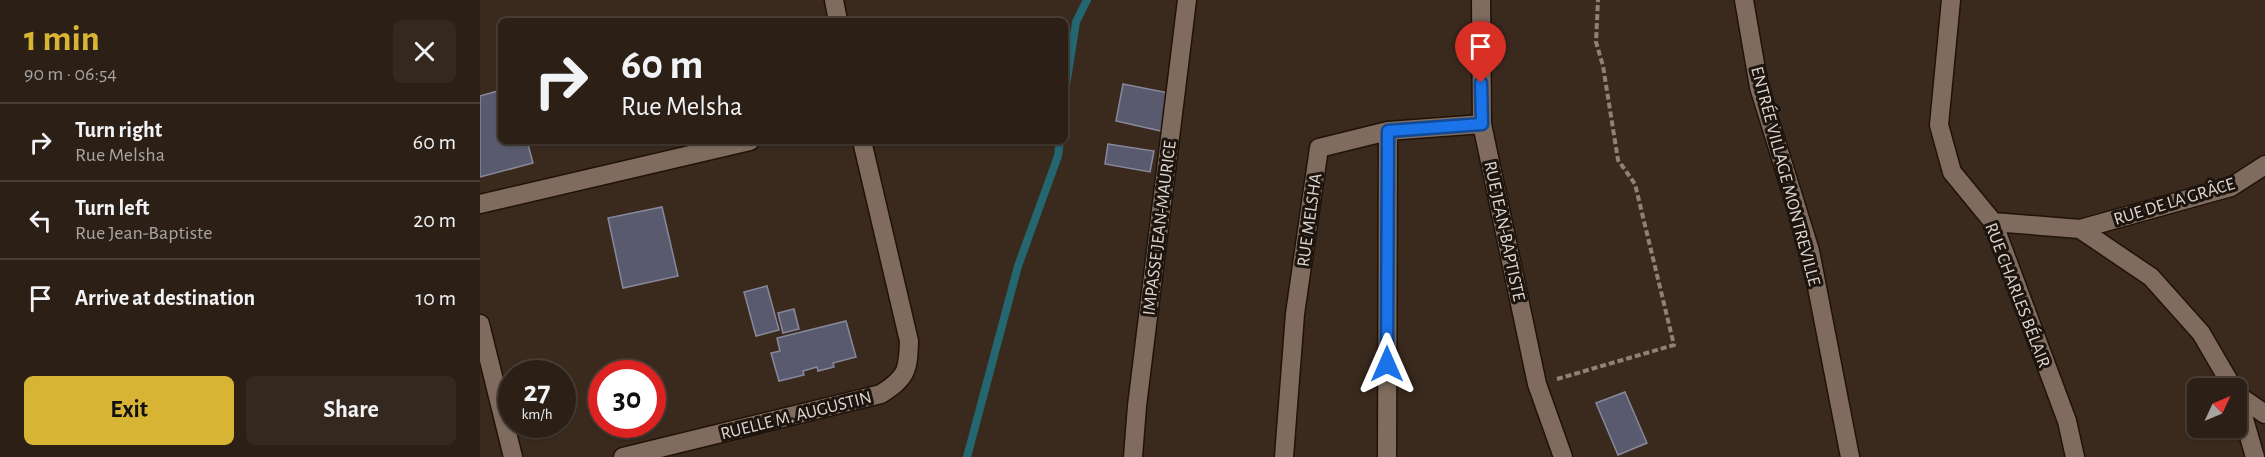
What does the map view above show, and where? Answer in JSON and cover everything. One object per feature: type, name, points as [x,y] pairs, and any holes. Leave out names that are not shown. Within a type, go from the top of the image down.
[{"type":"street","points":[[834,0],[837,18]]},
{"type":"street","name":"IMPASSE JEAN-MAURICE","points":[[1133,457],[1137,406],[1186,0]]},
{"type":"street","name":"RUE JEAN-BAPTISTE","points":[[1481,0],[1482,124],[1537,384],[1563,457]]},
{"type":"street","name":"ENTRÉE VILLAGE MONTREVILLE","points":[[1744,0],[1759,87],[1810,251],[1850,457]]},
{"type":"street","name":"RUE CHARLES BÉLAIR","points":[[1951,0],[1939,125],[1952,172],[1993,222],[2067,421],[2075,457]]},
{"type":"street","name":"RUE MELSHA","points":[[1284,457],[1295,314],[1319,148],[1388,131],[1482,124]]},
{"type":"street","points":[[1387,457],[1388,131]]},
{"type":"street","points":[[480,204],[737,144]]},
{"type":"street","name":"RUELLE M. AUGUSTIN","points":[[623,457],[881,394],[899,382],[908,364],[909,341],[863,144]]},
{"type":"street","name":"RUE DE LA GRÂCE","points":[[1993,222],[2080,229],[2231,187],[2265,165]]},
{"type":"street","name":"RUE DE LA GRÂCE","points":[[2080,229],[2151,277],[2201,333],[2228,378]]},
{"type":"street","points":[[480,324],[513,457]]},
{"type":"street","points":[[2247,401],[2265,414]]},
{"type":"street","points":[[2247,429],[2255,457]]},
{"type":"path","points":[[1537,384],[1674,345],[1635,184],[1618,160],[1603,66],[1596,42],[1598,0]]},
{"type":"building","points":[[1123,84],[1169,93],[1161,131],[1116,121]]},
{"type":"building","points":[[498,91],[498,144],[528,144],[533,163],[480,177],[480,96]]},
{"type":"building","points":[[1108,144],[1154,151],[1150,172],[1105,164]]},
{"type":"building","points":[[662,207],[678,276],[623,288],[608,218]]},
{"type":"building","points":[[767,286],[779,330],[756,336],[744,292]]},
{"type":"building","points":[[794,309],[799,329],[783,333],[778,313]]},
{"type":"building","points":[[846,321],[856,357],[833,363],[834,367],[818,371],[817,367],[803,371],[804,375],[779,381],[771,353],[780,351],[777,338]]},
{"type":"building","points":[[1625,392],[1647,443],[1618,455],[1596,403]]},
{"type":"waterway","points":[[1068,73],[1076,22],[1087,0]]},
{"type":"waterway","points":[[967,457],[1018,266],[1058,156],[1060,144]]},
{"type":"route","points":[[1387,364],[1388,131],[1482,124],[1481,83]]}]
